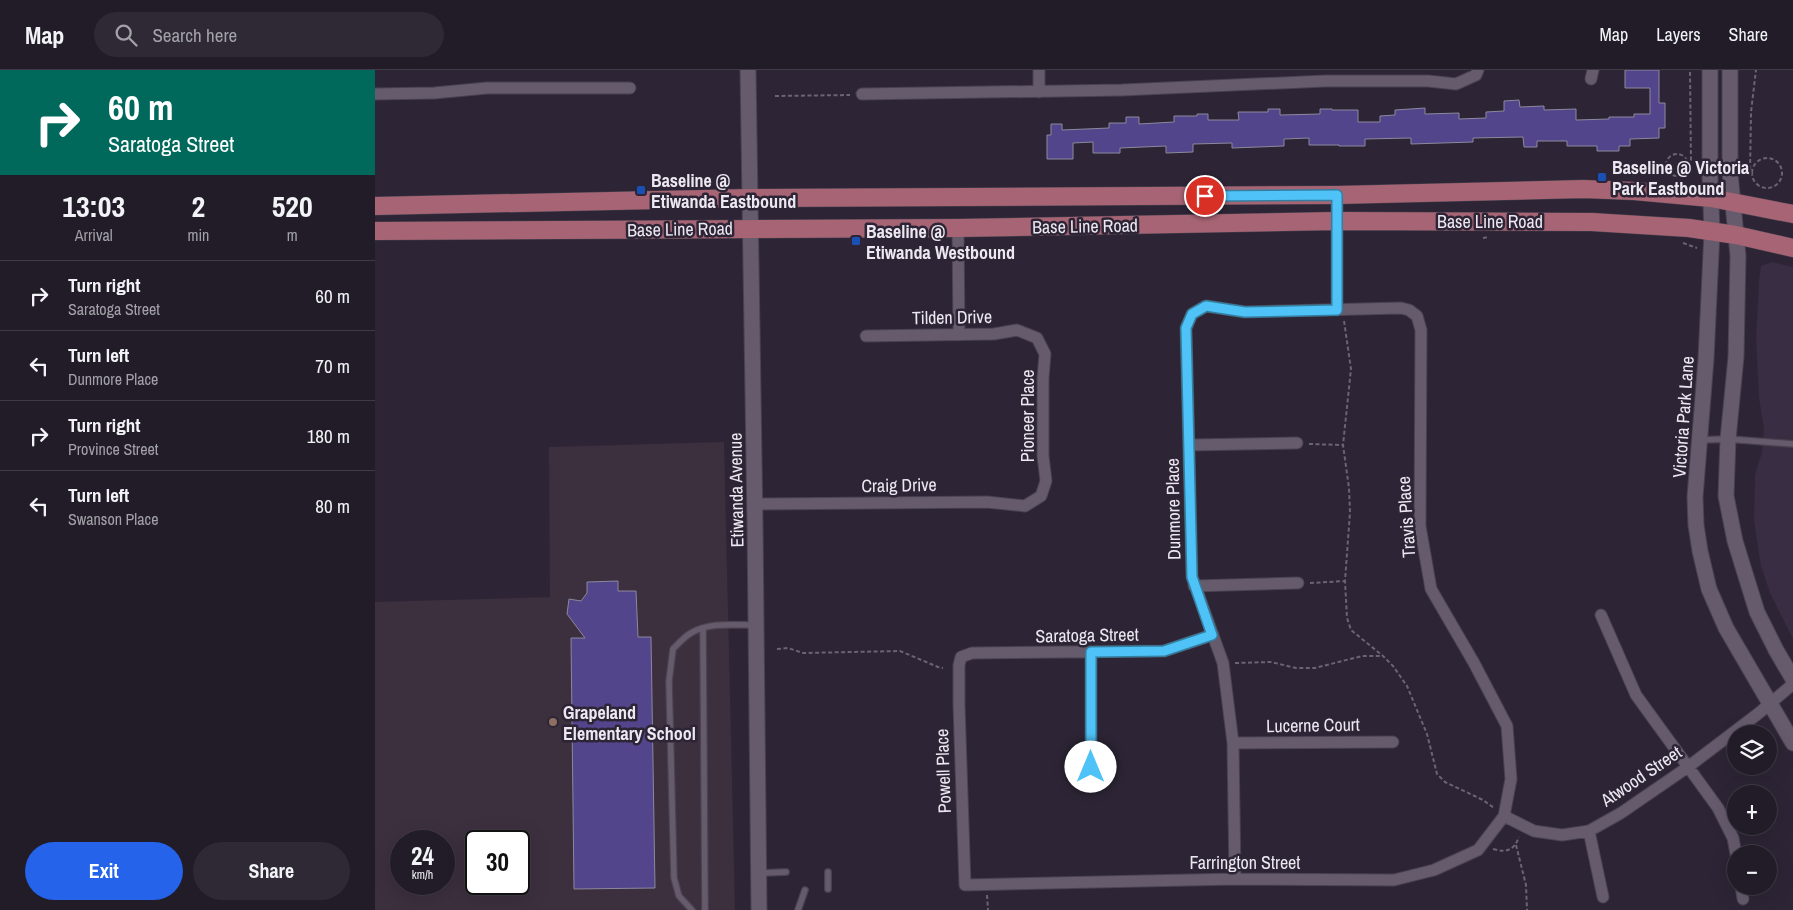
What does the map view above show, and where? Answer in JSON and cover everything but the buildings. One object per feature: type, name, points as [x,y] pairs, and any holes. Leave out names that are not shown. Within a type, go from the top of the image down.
[{"type":"main road","name":"Base Line Road","points":[[375,206],[749,198],[1337,195],[1583,189],[1634,191],[1711,198],[1793,214]]},
{"type":"main road","name":"Base Line Road","points":[[375,231],[958,228],[1336,221],[1592,222],[1637,224],[1713,232],[1736,235],[1793,248]]},
{"type":"street","name":"Etiwanda Avenue","points":[[748,70],[759,910]]},
{"type":"street","points":[[1039,70],[1039,92]]},
{"type":"street","name":"Victoria Park Lane","points":[[1710,70],[1713,232],[1707,360],[1695,496],[1696,525],[1709,589],[1726,628],[1793,743]]},
{"type":"street","points":[[1730,70],[1730,172],[1738,256],[1736,357],[1728,439],[1726,496],[1735,541],[1757,612],[1793,679]]},
{"type":"street","points":[[862,94],[1123,90],[1325,81],[1428,81],[1457,84],[1477,73]]},
{"type":"street","points":[[375,94],[434,93],[487,88],[630,88]]},
{"type":"street","points":[[1337,195],[1337,310]]},
{"type":"street","points":[[958,228],[959,335]]},
{"type":"street","name":"Dunmore Place","points":[[1235,879],[1233,744],[1223,664],[1192,577],[1186,328],[1192,314],[1206,306],[1245,312],[1337,310]]},
{"type":"street","name":"Travis Place","points":[[1337,310],[1401,308],[1409,310],[1417,316],[1421,330],[1420,526],[1431,589],[1474,663],[1507,726],[1511,779],[1504,816]]},
{"type":"street","name":"Tilden Drive","points":[[866,336],[994,334],[1017,330],[1037,338]]},
{"type":"street","name":"Pioneer Place","points":[[1037,338],[1045,354],[1043,378],[1045,482],[1041,496]]},
{"type":"street","points":[[1190,445],[1297,443]]},
{"type":"street","name":"Craig Drive","points":[[754,504],[987,502],[1025,506],[1041,496]]},
{"type":"street","points":[[1194,586],[1298,583]]},
{"type":"street","points":[[1601,615],[1636,695],[1718,808],[1733,838],[1734,845]]},
{"type":"street","name":"Saratoga Street","points":[[961,656],[972,653],[1164,651],[1212,635]]},
{"type":"street","points":[[1091,652],[1091,786]]},
{"type":"street","name":"Powell Place","points":[[961,656],[959,665],[959,705],[965,885]]},
{"type":"street","name":"Atwood Street","points":[[1504,816],[1534,831],[1563,834],[1589,831],[1621,813],[1688,767],[1793,684]]},
{"type":"street","name":"Lucerne Court","points":[[1233,744],[1393,742]]},
{"type":"street","name":"Farrington Street","points":[[965,885],[1235,879],[1394,880],[1434,870],[1478,850],[1504,816]]},
{"type":"street","points":[[1589,831],[1603,897]]},
{"type":"street","points":[[1742,895],[1743,899]]},
{"type":"lane","points":[[1700,440],[1728,439],[1793,444]]},
{"type":"lane","points":[[692,910],[679,896],[674,878],[669,681],[673,650],[690,634],[703,628],[716,625],[756,625]]},
{"type":"lane","points":[[703,628],[705,910]]},
{"type":"lane","points":[[759,873],[786,872]]},
{"type":"lane","points":[[828,872],[828,889]]},
{"type":"lane","points":[[798,910],[805,890]]},
{"type":"path","points":[[1688,164],[1685,157],[1678,154],[1671,156],[1667,165],[1671,174],[1679,176],[1685,172],[1688,164],[1691,164],[1690,70]]},
{"type":"path","points":[[1752,174],[1756,163],[1765,158],[1774,159],[1778,162],[1782,171],[1781,179],[1777,185],[1767,188],[1757,184],[1752,174],[1750,174],[1751,112],[1756,70]]},
{"type":"path","points":[[775,96],[862,94]]},
{"type":"path","points":[[1344,320],[1351,369],[1343,445],[1350,512],[1345,581],[1347,618],[1351,630],[1383,656],[1407,686],[1427,734],[1437,774],[1445,782],[1483,800],[1504,816]]},
{"type":"path","points":[[1297,443],[1343,445]]},
{"type":"path","points":[[1298,583],[1345,581]]},
{"type":"path","points":[[777,649],[788,648],[803,653],[900,651],[938,668],[943,668]]},
{"type":"path","points":[[1223,664],[1271,662],[1296,668],[1315,668],[1362,656],[1383,656]]},
{"type":"path","points":[[1493,849],[1503,852],[1510,850],[1516,845],[1519,837]]},
{"type":"path","points":[[1516,845],[1526,885],[1527,910]]},
{"type":"shaded area","points":[[1772,262],[1793,267],[1793,639],[1770,593],[1761,566],[1754,521],[1755,475],[1762,452],[1764,429],[1759,398],[1756,338],[1759,281],[1761,266]]},
{"type":"shaded area","name":"Grapeland Elementary School","points":[[724,442],[735,910],[375,910],[375,602],[550,597],[549,447]]},
{"type":"place","name":"Baseline @ Victoria Park Eastbound","points":[[1602,177]]},
{"type":"place","name":"Baseline @ Etiwanda Eastbound","points":[[641,190]]},
{"type":"place","name":"Baseline @ Etiwanda Westbound","points":[[856,241]]},
{"type":"place","name":"Grapeland Elementary School","points":[[553,722]]},
{"type":"route","points":[[1091,767],[1091,652],[1164,651],[1212,635],[1192,577],[1186,328],[1192,314],[1206,306],[1245,312],[1337,310],[1337,195],[1205,196]]}]
